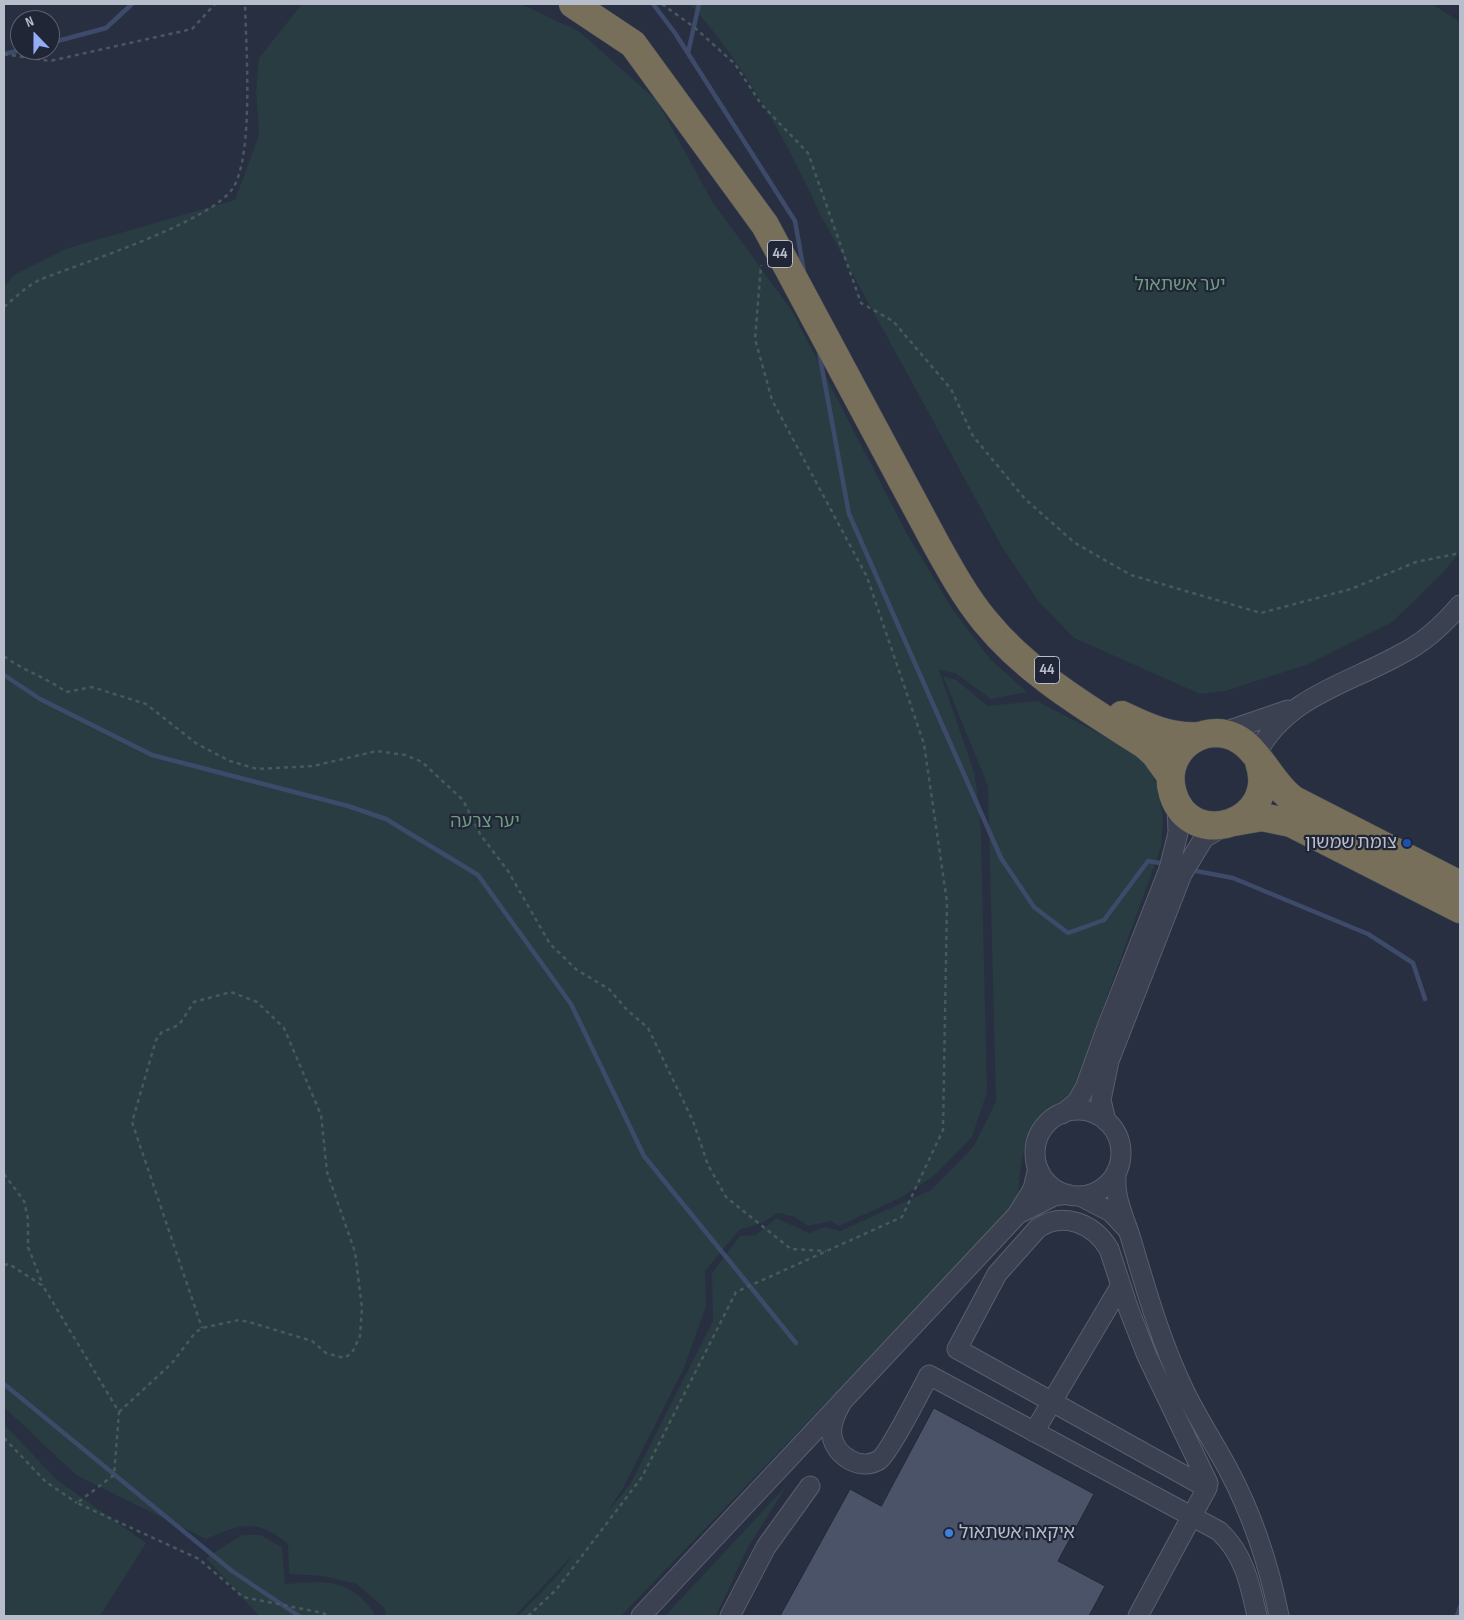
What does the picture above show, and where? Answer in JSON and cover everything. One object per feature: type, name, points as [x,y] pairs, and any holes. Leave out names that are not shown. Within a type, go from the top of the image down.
[{"type":"highway","name":"44","points":[[573,4],[633,44],[765,225],[965,595],[1012,651],[1074,700],[1145,745],[1155,754],[1170,775],[1171,789],[1177,804]]},
{"type":"highway","name":"44","points":[[936,544],[985,611],[1024,650],[1047,669],[1104,706],[1141,724],[1182,737],[1210,735],[1241,740],[1258,758],[1283,791],[1299,804],[1460,885]]},
{"type":"highway","points":[[1170,775],[1174,761],[1181,749],[1210,735]]},
{"type":"highway","points":[[1230,823],[1252,810],[1259,797],[1263,776],[1258,758]]},
{"type":"highway","points":[[1177,804],[1186,814],[1198,822],[1212,825],[1262,817],[1291,823],[1460,908]]},
{"type":"street","points":[[1210,735],[1265,719],[1417,645],[1440,627],[1460,606]]},
{"type":"street","points":[[1258,758],[1266,737],[1290,712],[1304,701]]},
{"type":"street","points":[[1106,1121],[1101,1100],[1109,1061],[1178,865],[1177,804]]},
{"type":"street","points":[[641,1616],[1017,1215],[1033,1189],[1038,1168],[1035,1149],[1039,1137],[1050,1121],[1077,1102],[1085,1088],[1107,1027],[1178,865],[1204,838],[1230,823]]},
{"type":"street","points":[[1062,1114],[1082,1111],[1095,1114],[1106,1121],[1115,1131],[1120,1144],[1116,1195],[1157,1324],[1175,1370],[1194,1409],[1229,1470],[1251,1517],[1273,1585],[1279,1616]]},
{"type":"street","points":[[1038,1168],[1050,1185],[1111,1212],[1129,1232]]},
{"type":"street","points":[[1017,1215],[1054,1196],[1094,1192],[1106,1186],[1117,1170]]},
{"type":"street","points":[[1138,1616],[1207,1488],[1206,1478],[1156,1378],[1120,1285],[1109,1249],[1104,1240],[1089,1227],[1062,1220],[1053,1221],[1038,1228],[998,1274],[957,1349],[1207,1488]]},
{"type":"street","points":[[1034,1432],[1120,1285]]},
{"type":"street","points":[[843,1400],[832,1425],[835,1445],[847,1458],[863,1464],[871,1463],[885,1454],[930,1375],[1219,1530],[1235,1549],[1247,1574],[1256,1616]]},
{"type":"street","points":[[730,1616],[766,1547],[810,1486]]},
{"type":"path","points":[[4,54],[50,61],[192,30],[215,4]]},
{"type":"path","points":[[4,307],[26,288],[39,280],[179,225],[216,206],[233,187],[244,153],[247,70],[245,4]]},
{"type":"path","points":[[662,4],[694,27],[735,64],[761,104],[808,153],[860,303],[893,321],[951,389],[973,436],[1025,499],[1074,543],[1132,575],[1261,613],[1350,589],[1416,562],[1460,553]]},
{"type":"path","points":[[528,1616],[556,1590],[642,1477],[736,1292],[902,1217],[943,1130],[947,902],[924,744],[870,587],[772,400],[755,339],[762,263]]},
{"type":"path","points":[[4,656],[17,666],[51,681],[66,692],[92,687],[146,704],[197,744],[230,761],[258,769],[313,766],[377,751],[405,755],[422,762],[463,800],[480,834],[508,871],[550,944],[576,970],[609,989],[627,1010],[648,1028],[693,1120],[708,1165],[726,1197],[791,1249],[828,1251]]},
{"type":"path","points":[[119,1412],[172,1363],[195,1333],[202,1328],[239,1320],[249,1322],[312,1341],[326,1353],[344,1358],[352,1353],[360,1336],[362,1308],[355,1252],[327,1172],[321,1115],[284,1028],[257,1002],[231,992],[194,1002],[179,1024],[162,1032],[156,1040],[132,1122],[202,1328]]},
{"type":"path","points":[[4,1174],[24,1201],[28,1219],[28,1247],[43,1286],[119,1412],[114,1475],[77,1503]]},
{"type":"path","points":[[4,1265],[9,1264],[43,1286]]},
{"type":"path","points":[[4,1438],[46,1482],[77,1503],[199,1559],[243,1598],[323,1613],[328,1616]]},
{"type":"green space","name":"יער צרעה","points":[[302,4],[521,4],[580,32],[657,101],[712,201],[792,311],[906,532],[953,610],[991,660],[1027,692],[991,699],[955,673],[939,670],[974,772],[979,806],[987,1092],[972,1137],[935,1175],[902,1197],[839,1226],[831,1221],[808,1226],[795,1217],[778,1213],[762,1223],[739,1230],[705,1271],[706,1306],[683,1370],[622,1490],[606,1514],[631,1483],[713,1321],[712,1273],[740,1236],[756,1235],[776,1218],[809,1233],[824,1227],[840,1231],[931,1190],[974,1146],[996,1101],[988,786],[943,676],[956,680],[988,706],[1037,701],[1134,752],[1149,766],[1157,787],[1163,817],[1161,847],[1072,1093],[1043,1116],[1028,1140],[1021,1168],[1017,1204],[621,1616],[518,1616],[557,1576],[574,1554],[515,1616],[386,1616],[384,1608],[357,1584],[323,1576],[289,1574],[288,1544],[267,1530],[248,1526],[239,1527],[206,1539],[76,1475],[4,1407],[4,287],[14,275],[68,248],[235,200],[259,135],[256,91],[259,58]]},
{"type":"green space","name":"יער אשתאול","points":[[690,4],[1432,4],[1460,22],[1460,552],[1441,575],[1391,623],[1309,664],[1225,691],[1200,694],[1074,638],[1039,602],[1002,547],[821,216],[779,132],[729,52]]},
{"type":"green space","points":[[4,1424],[57,1480],[146,1543],[100,1616],[4,1616]]},
{"type":"green space","points":[[787,1485],[747,1549],[716,1616],[665,1616]]},
{"type":"green space","points":[[242,1535],[260,1535],[282,1547],[285,1584],[313,1582],[336,1584],[357,1594],[367,1603],[376,1616],[259,1616],[206,1558]]},
{"type":"building","name":"איקאה אשתאול","points":[[934,1408],[1094,1494],[1058,1561],[1105,1586],[1089,1616],[780,1616],[850,1489],[881,1506]]},
{"type":"waterway","points":[[60,40],[106,28],[132,4]]},
{"type":"waterway","points":[[653,4],[675,33],[795,221],[804,272]]},
{"type":"waterway","points":[[688,53],[699,4]]},
{"type":"waterway","points":[[4,54],[10,53]]},
{"type":"waterway","points":[[819,352],[849,514],[1001,858],[1034,907],[1068,933],[1104,920],[1148,861],[1166,864]]},
{"type":"waterway","points":[[4,675],[40,699],[152,755],[348,806],[386,819],[478,875],[571,1004],[644,1156],[796,1343]]},
{"type":"waterway","points":[[1191,870],[1233,878],[1368,934],[1413,963],[1425,999]]},
{"type":"waterway","points":[[4,1384],[232,1571],[299,1616]]},
{"type":"waterway","points":[[1457,1616],[1460,1607]]},
{"type":"place","name":"צומת שמשון","points":[[1407,843]]},
{"type":"place","name":"איקאה אשתאול","points":[[949,1533]]}]
